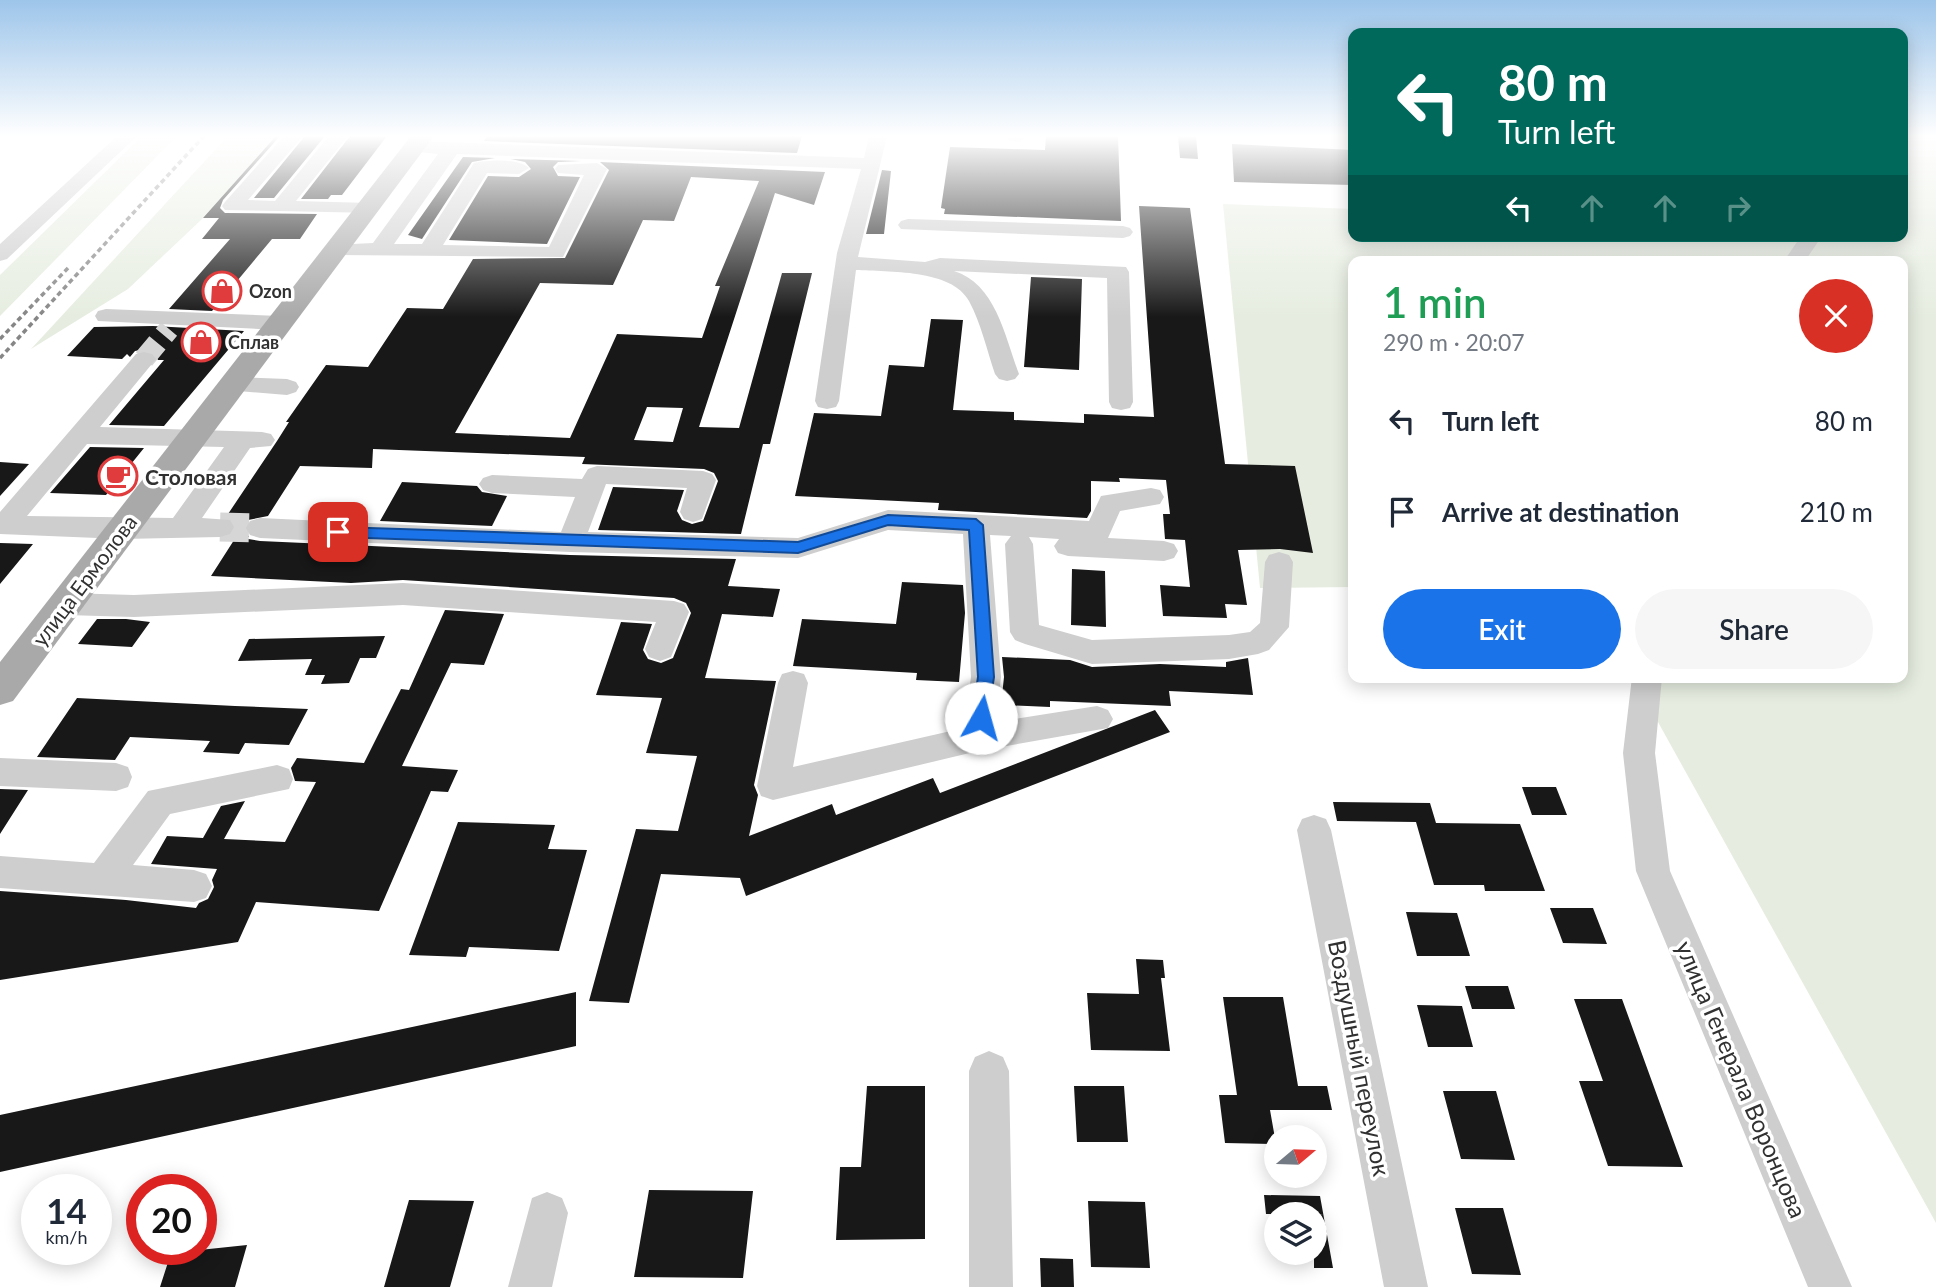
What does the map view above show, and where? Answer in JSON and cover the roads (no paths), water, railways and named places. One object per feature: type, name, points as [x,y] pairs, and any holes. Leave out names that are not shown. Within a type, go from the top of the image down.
[{"type":"main road","name":"улица Ермолова","points":[[0,690],[379,196]]},
{"type":"street","points":[[0,255],[65,196]]},
{"type":"street","points":[[241,196],[232,206],[369,209]]},
{"type":"street","points":[[281,207],[290,196]]},
{"type":"street","points":[[380,249],[418,196]]},
{"type":"street","points":[[429,250],[463,196]]},
{"type":"street","points":[[339,249],[556,253],[584,196]]},
{"type":"street","points":[[827,401],[847,263],[864,196]]},
{"type":"street","points":[[0,224],[36,224]]},
{"type":"street","points":[[908,225],[1123,232]]},
{"type":"street","points":[[1001,267],[1009,227]]},
{"type":"street","points":[[847,263],[925,268],[957,279],[978,296],[1007,374]]},
{"type":"street","points":[[925,268],[940,264],[1118,272],[1121,402]]},
{"type":"street","points":[[106,316],[173,324],[280,323]]},
{"type":"street","points":[[144,359],[4,525],[122,529],[220,527]]},
{"type":"street","points":[[233,384],[287,387]]},
{"type":"street","points":[[81,435],[253,439],[181,528]]},
{"type":"street","points":[[570,542],[597,475],[703,480],[693,512]]},
{"type":"street","points":[[492,484],[592,488]]},
{"type":"street","points":[[977,534],[1098,531],[1110,503],[1151,497]]},
{"type":"street","points":[[260,528],[570,542],[798,548],[888,520],[977,534],[1019,544],[1164,551]]},
{"type":"street","points":[[977,534],[986,677],[978,738]]},
{"type":"street","points":[[1019,544],[1025,632],[1092,652],[1229,647],[1258,642],[1274,627],[1279,562]]},
{"type":"street","points":[[793,683],[773,786],[978,738],[1097,719]]},
{"type":"street","name":"улица Генерала Воронцова","points":[[1646,683],[1639,753],[1653,871],[1830,1287]]},
{"type":"street","points":[[0,772],[116,777]]},
{"type":"street","points":[[102,880],[160,801],[277,779]]},
{"type":"street","name":"Воздушный переулок","points":[[1314,830],[1406,1287]]},
{"type":"street","points":[[0,872],[194,886]]},
{"type":"street","points":[[989,1071],[991,1287]]},
{"type":"street","points":[[530,1287],[547,1213]]},
{"type":"lane","points":[[66,604],[134,606],[404,594],[674,612],[660,649]]},
{"type":"tunnel","points":[[144,359],[169,329]]},
{"type":"tunnel","points":[[220,527],[260,528]]},
{"type":"railway","points":[[0,358],[149,196]]},
{"type":"railway","points":[[0,339],[68,268]]},
{"type":"place","name":"Ozon","points":[[222,291]]},
{"type":"place","name":"Сплав","points":[[201,342]]},
{"type":"place","name":"Столовая","points":[[118,476]]}]
